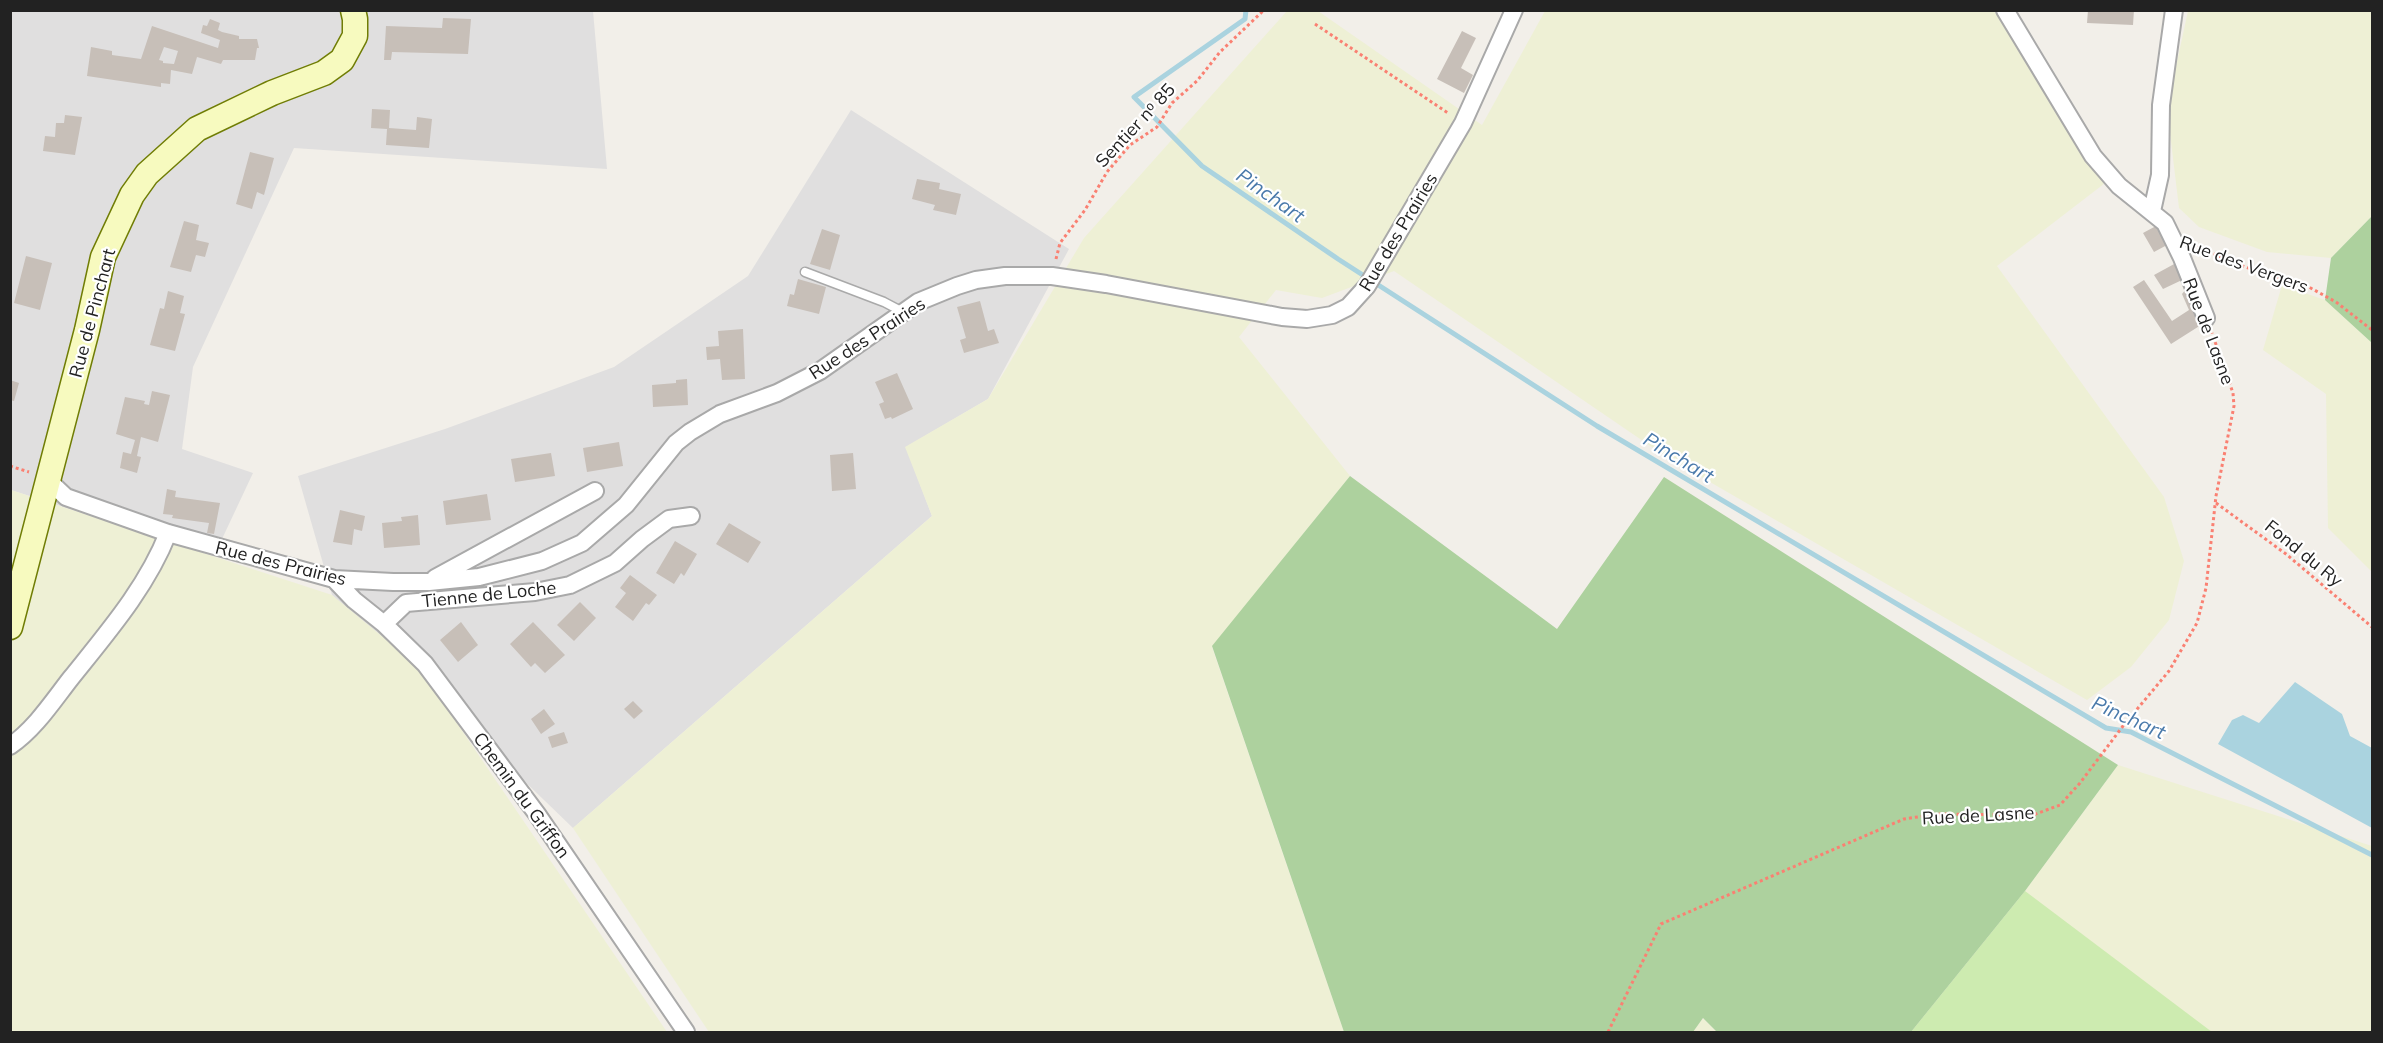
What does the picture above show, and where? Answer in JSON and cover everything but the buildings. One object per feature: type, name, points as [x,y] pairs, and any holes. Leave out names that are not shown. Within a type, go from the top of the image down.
[{"type":"main road","name":"Rue de Pinchart","points":[[10,627],[103,257],[132,195],[147,174],[197,129],[272,93],[324,73],[342,60],[355,36],[353,10]]},
{"type":"street","name":"Rue des Prairies","points":[[48,480],[66,497],[168,533],[334,579],[429,582],[479,577],[526,566],[582,543],[626,505],[676,443],[690,432],[720,414],[777,393],[820,371],[903,312],[938,293],[976,280],[1005,276],[1052,276],[1282,317],[1324,318],[1342,311],[1354,302],[1378,270],[1463,123],[1514,10]]},
{"type":"street","name":"Rue des Vergers","points":[[2005,10],[2093,156],[2119,186],[2165,223],[2173,238]]},
{"type":"street","points":[[2152,211],[2160,175],[2161,105],[2174,10]]},
{"type":"street","name":"Rue de Lasne","points":[[2173,238],[2206,318]]},
{"type":"street","points":[[429,582],[595,491]]},
{"type":"street","name":"Tienne de Loche","points":[[384,624],[406,603],[535,592],[570,585],[615,563],[669,519],[691,516]]},
{"type":"street","points":[[10,746],[21,738],[45,712],[113,625],[148,574],[168,533]]},
{"type":"street","name":"Chemin du Griffon","points":[[334,579],[425,664],[537,814],[686,1032]]},
{"type":"lane","points":[[805,272],[884,302],[903,312]]},
{"type":"path","name":"Sentier nᵒ 85","points":[[1052,276],[1060,243],[1107,172],[1130,145],[1157,127],[1172,103],[1197,81],[1220,52],[1264,10]]},
{"type":"path","points":[[1315,24],[1463,123]]},
{"type":"path","name":"Rue des Vergers","points":[[2173,238],[2245,267],[2307,286],[2336,302],[2373,330]]},
{"type":"path","name":"Rue de Lasne","points":[[1608,1032],[1661,924],[1904,819],[1937,814],[2033,815],[2060,805],[2080,783],[2169,670],[2197,623],[2206,588],[2216,502],[2234,406],[2233,393],[2206,318]]},
{"type":"path","name":"Fond du Ry","points":[[2216,502],[2286,554],[2373,627]]},
{"type":"shaded area","points":[[11,11],[593,11],[607,169],[294,148],[193,367],[182,449],[253,473],[214,556],[11,490]]},
{"type":"shaded area","points":[[851,110],[1069,249],[988,399],[906,447],[932,516],[573,828],[332,595],[298,476],[445,429],[614,367],[748,276]]},
{"type":"green space","points":[[1287,11],[1318,11],[1482,125],[1545,11],[1994,11],[2109,180],[1997,266],[2164,497],[2184,561],[2169,620],[2131,667],[2087,700],[1665,456],[1394,271],[1322,298],[1276,290],[1239,337],[1350,476],[1212,647],[1344,1032],[709,1032],[573,828],[932,516],[905,447],[988,399],[1084,238]]},
{"type":"green space","points":[[2188,11],[2372,11],[2372,216],[2331,258],[2267,252],[2199,227],[2179,208],[2167,108]]},
{"type":"green space","points":[[2372,216],[2372,343],[2325,300],[2331,258]]},
{"type":"green space","points":[[2282,285],[2325,300],[2372,343],[2372,572],[2328,528],[2326,394],[2263,350]]},
{"type":"green space","points":[[1350,476],[1557,629],[1664,477],[2118,765],[2025,891],[1911,1032],[1717,1032],[1703,1018],[1693,1032],[1344,1032],[1212,646]]},
{"type":"green space","points":[[11,490],[332,595],[418,666],[667,1032],[11,1032]]},
{"type":"green space","points":[[2118,765],[2372,846],[2372,1032],[1911,1032],[2025,891]]},
{"type":"green space","points":[[2025,891],[2212,1032],[1911,1032]]},
{"type":"green space","points":[[1703,1018],[1717,1032],[1693,1032]]},
{"type":"water","points":[[2295,682],[2342,714],[2350,736],[2372,748],[2372,828],[2218,744],[2232,720],[2243,715],[2259,723]]},
{"type":"waterway","name":"Pinchart","points":[[1246,10],[1245,19],[1134,97],[1202,166],[1338,259],[1597,426],[2106,728],[2131,732],[2372,855]]}]
